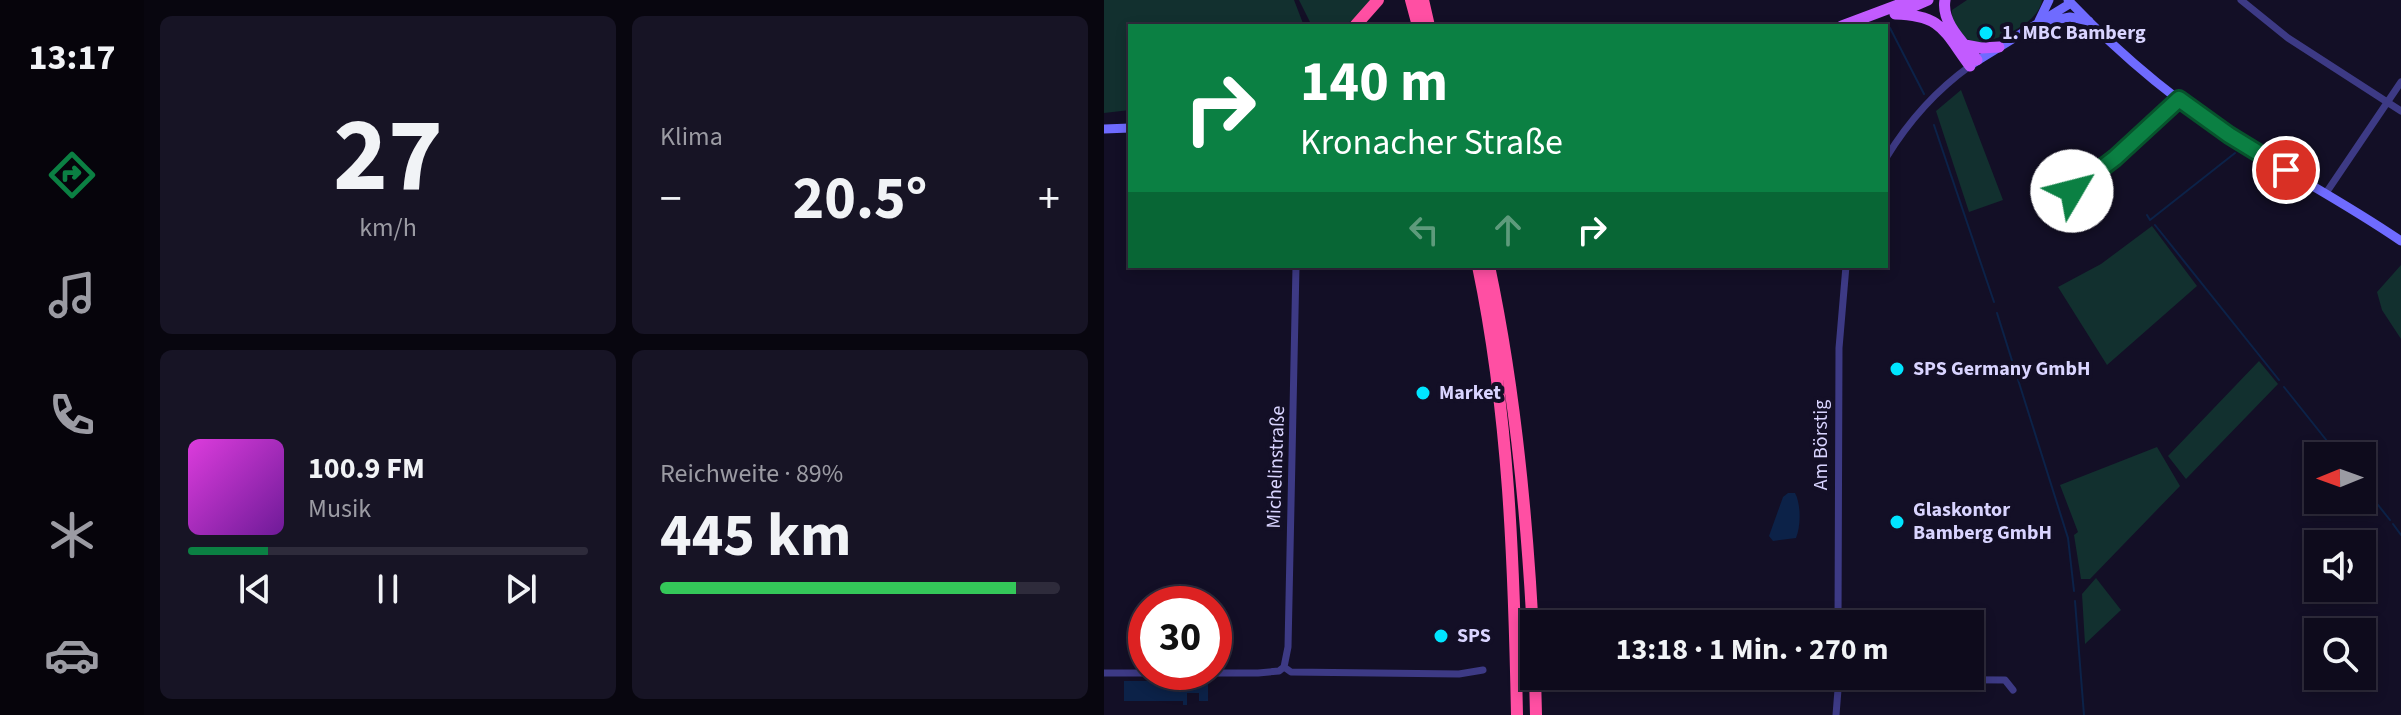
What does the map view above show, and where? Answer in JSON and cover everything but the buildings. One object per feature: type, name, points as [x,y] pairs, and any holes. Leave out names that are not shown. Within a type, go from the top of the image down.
[{"type":"highway","points":[[1357,24],[1378,0]]},
{"type":"highway","points":[[1411,0],[1417,24]]},
{"type":"highway","points":[[1423,0],[1429,24]]},
{"type":"highway","points":[[1478,268],[1493,346],[1506,453],[1512,536],[1517,715]]},
{"type":"highway","points":[[1492,268],[1516,426],[1532,610]]},
{"type":"highway","points":[[1535,690],[1536,715]]},
{"type":"main road","points":[[1848,24],[1911,0]]},
{"type":"main road","points":[[1866,24],[1893,8],[1928,0]]},
{"type":"main road","points":[[1945,0],[1945,15],[1974,63]]},
{"type":"main road","points":[[1893,8],[1933,20],[1974,63]]},
{"type":"main road","points":[[1965,44],[1981,48],[1999,47]]},
{"type":"street","points":[[2037,24],[2049,0]]},
{"type":"street","points":[[2241,0],[2288,38],[2401,111]]},
{"type":"street","points":[[1888,155],[1932,97],[1974,63],[2070,1],[2179,99],[2248,147],[2401,241]]},
{"type":"street","points":[[2037,24],[2070,17],[2089,21]]},
{"type":"street","points":[[2326,193],[2401,82]]},
{"type":"street","points":[[2065,180],[2072,191],[2115,158],[2179,99]]},
{"type":"street","points":[[1104,132],[1128,131]]},
{"type":"street","name":"Michelinstraße","points":[[1284,667],[1288,647],[1296,268]]},
{"type":"street","name":"Am Börstig","points":[[1838,610],[1839,348],[1846,268]]},
{"type":"street","points":[[1104,673],[1258,673],[1279,671],[1284,667],[1291,672],[1320,673],[1459,674],[1483,670]]},
{"type":"street","points":[[1984,680],[2005,680],[2013,690]]},
{"type":"street","points":[[1836,715],[1838,690]]},
{"type":"green space","points":[[1104,0],[1294,0],[1303,24],[1128,24],[1128,110],[1104,113]]},
{"type":"green space","points":[[1299,0],[1371,0],[1359,15],[1346,23],[1311,24]]},
{"type":"green space","points":[[1967,0],[2042,0],[2034,16],[2026,23],[2007,34],[1979,43],[1963,36],[1954,22],[1952,10]]},
{"type":"green space","points":[[1961,90],[2003,200],[1969,212],[1936,111]]},
{"type":"green space","points":[[2152,226],[2197,286],[2107,365],[2058,287],[2101,264]]},
{"type":"green space","points":[[2401,265],[2401,339],[2382,310],[2377,292]]},
{"type":"green space","points":[[2259,361],[2278,384],[2186,479],[2168,456]]},
{"type":"green space","points":[[2157,447],[2180,486],[2090,579],[2081,579],[2074,535],[2078,532],[2060,485]]},
{"type":"green space","points":[[2096,578],[2121,610],[2085,644],[2082,594]]},
{"type":"water","points":[[1795,493],[1798,503],[1798,533],[1796,538],[1773,541],[1769,536],[1783,497]]},
{"type":"water","points":[[1124,681],[1128,681],[1128,690],[1208,690],[1208,701],[1199,701],[1199,693],[1187,693],[1187,705],[1183,705],[1183,701],[1124,701]]},
{"type":"waterway","points":[[1890,28],[1924,94]]},
{"type":"waterway","points":[[1934,125],[1994,302]]},
{"type":"waterway","points":[[2147,215],[2150,220],[2235,153]]},
{"type":"waterway","points":[[2155,225],[2279,380]]},
{"type":"waterway","points":[[1997,313],[2068,538],[2074,591]]},
{"type":"waterway","points":[[2284,387],[2328,442]]},
{"type":"waterway","points":[[2376,502],[2390,520]]},
{"type":"waterway","points":[[2393,524],[2401,535]]},
{"type":"waterway","points":[[2075,601],[2084,715]]},
{"type":"place","name":"1. MBC Bamberg","points":[[1986,33]]},
{"type":"place","name":"SPS Germany GmbH","points":[[1897,369]]},
{"type":"place","name":"Market","points":[[1423,393]]},
{"type":"place","name":"Glaskontor Bamberg GmbH","points":[[1897,522]]},
{"type":"place","name":"SPS","points":[[1441,636]]},
{"type":"route","points":[[2072,191],[2115,158],[2179,99],[2286,170]]}]
